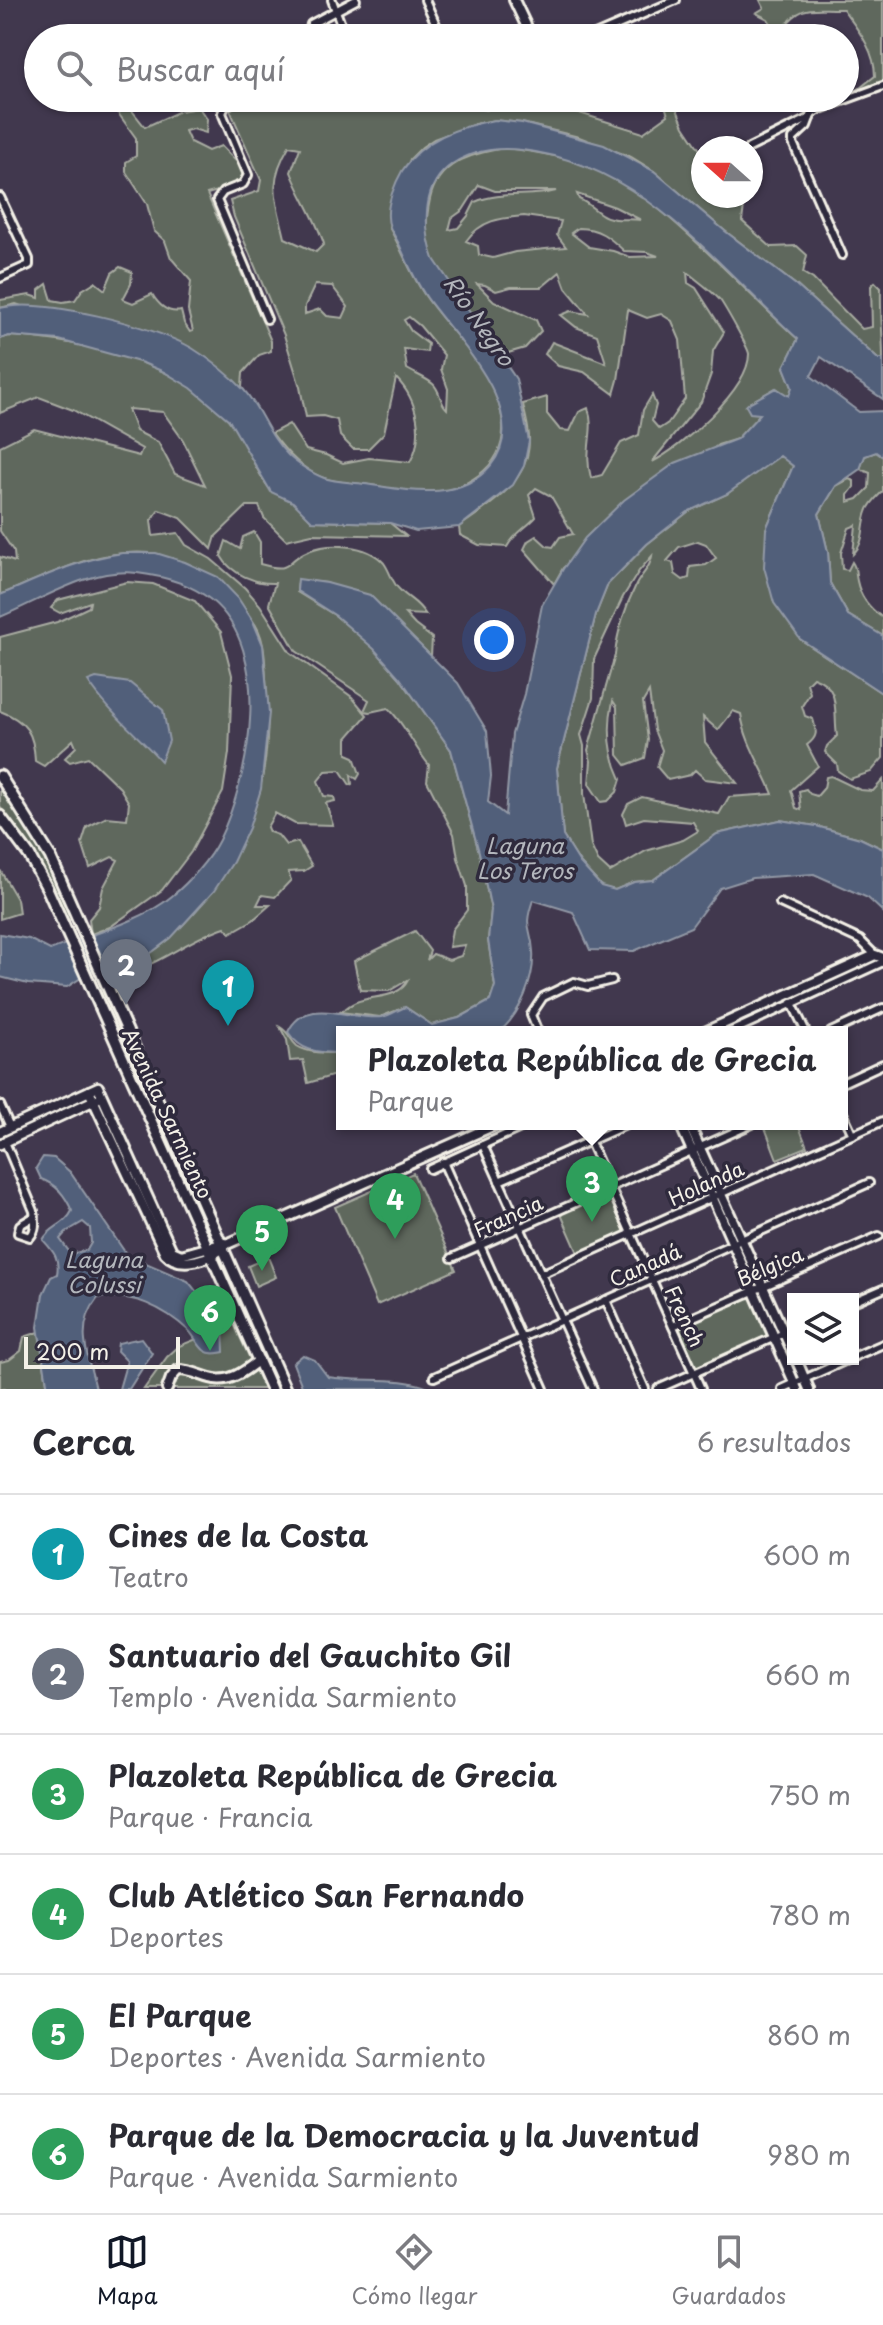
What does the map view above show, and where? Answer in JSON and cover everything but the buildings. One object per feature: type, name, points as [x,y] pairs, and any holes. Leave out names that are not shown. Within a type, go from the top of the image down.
[{"type":"main road","points":[[514,0],[525,24]]},
{"type":"main road","name":"Avenida Sarmiento","points":[[0,776],[50,856],[285,1389]]},
{"type":"main road","name":"Avenida Sarmiento","points":[[0,816],[29,855],[271,1389]]},
{"type":"main road","points":[[720,1026],[790,999],[880,958]]},
{"type":"main road","points":[[6,1129],[94,1089],[133,1173],[165,1253],[171,1260],[186,1262],[483,1130]]},
{"type":"main road","points":[[3,1143],[98,1099]]},
{"type":"main road","points":[[6,1129],[20,1136]]},
{"type":"main road","points":[[3,1143],[6,1129]]},
{"type":"main road","points":[[684,1130],[717,1195],[753,1291],[796,1386]]},
{"type":"main road","points":[[691,1130],[696,1149]]},
{"type":"main road","points":[[737,1242],[787,1330]]},
{"type":"main road","points":[[167,1389],[178,1370],[190,1370],[221,1380],[240,1375],[259,1360]]},
{"type":"main road","points":[[799,1365],[809,1389]]},
{"type":"street","points":[[332,0],[341,24]]},
{"type":"street","points":[[311,24],[356,0]]},
{"type":"street","points":[[425,0],[436,24]]},
{"type":"street","points":[[620,24],[676,0]]},
{"type":"street","points":[[859,94],[883,86]]},
{"type":"street","points":[[222,112],[248,175],[243,184],[218,196],[217,206],[267,319]]},
{"type":"street","points":[[809,112],[807,126],[793,139],[793,143],[842,255]]},
{"type":"street","points":[[763,141],[819,112]]},
{"type":"street","points":[[0,197],[29,259],[29,265],[0,278]]},
{"type":"street","points":[[780,903],[860,940],[880,958]]},
{"type":"street","points":[[536,1026],[531,1015],[543,997],[574,982],[588,986],[612,980]]},
{"type":"street","points":[[741,1026],[790,999],[803,1026]]},
{"type":"street","points":[[844,1026],[883,1008]]},
{"type":"street","points":[[848,1080],[883,1064]]},
{"type":"street","points":[[0,1105],[6,1129]]},
{"type":"street","name":"Holanda","points":[[541,1274],[883,1121]]},
{"type":"street","points":[[848,1124],[853,1135]]},
{"type":"street","points":[[430,1169],[516,1130]]},
{"type":"street","name":"French","points":[[584,1130],[701,1389]]},
{"type":"street","points":[[499,1181],[614,1130]]},
{"type":"street","name":"Francia","points":[[452,1258],[739,1130]]},
{"type":"street","points":[[3,1143],[35,1216]]},
{"type":"street","points":[[483,1145],[593,1389]]},
{"type":"street","points":[[443,1162],[544,1389]]},
{"type":"street","name":"Canadá","points":[[434,1377],[869,1183]]},
{"type":"street","name":"Bélgica","points":[[673,1326],[879,1236]]},
{"type":"street","points":[[859,1299],[883,1289]]},
{"type":"street","points":[[606,1300],[645,1389]]},
{"type":"street","points":[[658,1389],[787,1332]]},
{"type":"street","points":[[859,1354],[883,1344]]},
{"type":"street","points":[[782,1389],[796,1386],[836,1365]]},
{"type":"shaded area","points":[[760,0],[883,0],[883,81],[859,92],[859,89],[875,76],[874,67],[859,32],[859,24],[853,24],[843,9],[809,9],[787,24],[771,24],[756,13],[764,8]]},
{"type":"shaded area","points":[[117,112],[133,112],[145,127],[178,112],[202,112],[207,119],[206,133],[193,129],[185,131],[190,142],[208,151],[221,146],[242,167],[242,178],[232,187],[207,194],[271,341],[271,351],[259,355],[243,373],[242,387],[245,392],[226,374],[16,304],[0,308],[0,300],[30,295],[39,298],[39,290],[47,284],[52,300],[63,302],[75,300],[82,290],[95,282],[105,290],[112,273],[120,267],[132,272],[131,284],[123,299],[133,303],[152,294],[164,307],[181,311],[184,323],[190,332],[193,331],[188,311],[191,281],[171,258],[165,241],[154,231],[147,204],[126,172],[126,162],[136,156],[136,138]]},
{"type":"shaded area","points":[[231,112],[576,112],[643,133],[668,115],[667,112],[678,112],[691,136],[691,202],[654,171],[631,157],[579,137],[522,123],[494,120],[475,124],[434,139],[410,159],[389,227],[426,297],[474,357],[494,390],[503,426],[502,441],[489,466],[466,483],[438,492],[410,492],[321,477],[306,469],[272,433],[289,424],[306,450],[343,463],[369,458],[410,462],[415,452],[418,430],[410,397],[396,378],[384,433],[368,449],[353,449],[340,436],[337,420],[323,416],[306,417],[284,335],[230,201],[259,191],[261,180]],"holes":[[[289,146],[300,148],[291,172],[324,244],[316,252],[285,238],[275,191],[278,170]],[[315,285],[332,286],[348,307],[343,318],[327,316],[320,309],[305,314],[305,306]],[[409,317],[444,355],[441,369],[448,389],[447,409],[433,384],[407,369],[404,349],[427,352],[428,344],[411,331],[404,320]]]},
{"type":"shaded area","points":[[504,148],[556,156],[581,163],[620,181],[678,225],[798,339],[784,367],[792,387],[789,397],[776,388],[749,403],[746,406],[761,413],[737,439],[718,445],[563,568],[554,584],[524,549],[528,541],[536,536],[547,546],[553,547],[560,537],[573,534],[551,496],[536,488],[529,495],[536,517],[507,547],[479,545],[460,535],[459,527],[494,502],[522,470],[529,437],[523,404],[547,397],[547,414],[560,430],[570,431],[579,412],[588,408],[591,478],[602,475],[621,443],[639,435],[643,410],[652,395],[656,405],[652,421],[659,429],[668,423],[685,399],[680,340],[672,321],[661,314],[647,318],[628,310],[614,394],[584,372],[558,366],[545,354],[552,342],[606,363],[597,335],[576,327],[561,315],[571,311],[588,314],[566,288],[560,272],[542,287],[511,287],[496,291],[477,284],[494,301],[536,320],[541,331],[525,348],[501,355],[439,270],[427,231],[430,199],[440,176],[468,157]],"holes":[[[479,185],[495,191],[556,191],[475,202],[458,228],[449,230],[452,218],[463,210]],[[577,194],[641,220],[605,216],[579,199]],[[524,216],[561,221],[557,235],[566,247],[515,252],[493,258],[479,255],[478,246],[466,241],[485,224]],[[578,228],[592,230],[624,251],[658,256],[630,257],[589,247],[571,233]],[[687,272],[723,304],[748,351],[746,368],[738,384],[711,416],[679,444],[652,462],[701,402],[711,374],[713,351],[724,332],[696,288],[688,283]]]},
{"type":"shaded area","points":[[698,208],[744,208],[742,221],[771,247],[797,246],[807,255],[803,273],[813,279],[862,329],[872,327],[871,286],[875,282],[881,288],[883,359],[878,359],[796,285]]},
{"type":"shaded area","points":[[9,336],[67,343],[97,349],[157,369],[208,399],[234,427],[269,488],[295,503],[312,521],[390,523],[406,536],[312,534],[286,540],[264,518],[259,506],[247,506],[216,536],[212,549],[181,518],[159,510],[151,521],[153,536],[178,533],[186,545],[211,559],[245,588],[260,605],[290,652],[352,697],[367,715],[347,738],[347,754],[354,757],[360,774],[357,779],[351,775],[350,785],[340,770],[326,771],[318,781],[324,796],[334,797],[335,801],[326,803],[333,825],[295,824],[275,813],[267,827],[286,845],[298,842],[312,866],[304,871],[288,872],[291,880],[275,897],[262,895],[257,905],[270,905],[253,920],[230,933],[225,927],[213,931],[132,972],[130,961],[149,954],[164,943],[214,889],[245,834],[256,805],[267,745],[264,648],[260,633],[247,615],[156,554],[130,553],[92,559],[0,595],[0,557],[15,562],[14,552],[0,531],[0,446],[34,429],[139,456],[142,449],[73,410],[39,397],[0,413],[0,339]],"holes":[[[128,409],[163,412],[183,440],[205,485],[175,474],[158,442],[136,431]]]},
{"type":"shaded area","points":[[876,452],[883,457],[883,491],[868,509],[857,549],[853,554],[856,525],[849,528],[841,553],[842,569],[848,570],[852,562],[863,597],[883,618],[883,636],[848,615],[830,583],[828,552],[819,514],[836,486],[849,479],[854,481],[854,487],[848,495],[848,502],[858,499],[869,488],[870,473],[860,469],[865,456]]},
{"type":"shaded area","points":[[780,455],[793,466],[766,529],[800,639],[883,694],[883,758],[871,772],[850,779],[838,771],[837,764],[825,752],[837,736],[834,701],[828,687],[813,677],[807,683],[810,693],[802,706],[805,716],[813,719],[815,737],[807,745],[818,766],[791,790],[796,808],[801,810],[799,791],[806,789],[817,796],[824,788],[826,777],[831,776],[860,790],[873,791],[883,780],[883,849],[860,838],[780,820],[717,834],[653,880],[634,882],[615,890],[602,887],[580,863],[563,836],[557,768],[596,614],[608,584],[647,544],[689,511],[727,494]],"holes":[[[698,541],[706,544],[716,558],[706,565],[690,567],[689,578],[683,580],[675,574],[673,563],[667,561],[679,547]],[[652,556],[632,593],[620,628],[588,750],[591,761],[589,784],[601,802],[608,801],[617,792],[621,779],[610,741],[613,701],[617,707],[618,755],[626,765],[645,758],[648,740],[643,702],[649,692],[654,730],[662,750],[657,767],[668,780],[690,775],[695,770],[705,779],[737,783],[705,742],[703,717],[718,730],[733,711],[741,714],[750,745],[773,794],[729,797],[719,814],[642,797],[628,804],[623,814],[626,824],[644,818],[693,822],[698,831],[683,840],[646,851],[610,872],[598,861],[591,846],[581,735],[593,698],[594,659],[623,597]]]},
{"type":"shaded area","points":[[254,532],[260,542],[260,564],[271,567],[284,567],[308,551],[327,546],[348,546],[368,552],[384,563],[397,587],[426,615],[405,614],[432,638],[431,656],[405,631],[327,583],[298,580],[297,592],[336,616],[374,648],[400,678],[451,750],[479,852],[491,910],[488,940],[495,986],[490,1001],[459,1018],[432,1025],[405,1007],[380,1017],[340,1012],[356,1002],[392,993],[404,986],[408,980],[389,991],[360,990],[354,961],[415,931],[430,951],[427,960],[433,954],[449,960],[461,956],[465,945],[449,947],[452,930],[467,910],[467,886],[454,834],[427,781],[429,765],[399,721],[388,708],[364,711],[369,700],[296,651],[269,604],[275,583],[245,577],[231,568],[221,556],[226,541],[240,549],[243,537]]},
{"type":"shaded area","points":[[127,582],[153,584],[195,601],[221,632],[232,675],[229,753],[223,792],[191,852],[162,890],[110,927],[91,934],[89,919],[99,907],[103,888],[118,860],[112,857],[90,868],[82,843],[87,827],[107,817],[127,819],[129,803],[120,788],[88,757],[70,762],[65,758],[76,747],[73,740],[44,766],[35,761],[31,736],[23,724],[0,711],[0,637],[57,622],[89,607],[90,602],[60,613],[51,608],[58,600]]},
{"type":"shaded area","points":[[0,785],[42,849],[74,918],[66,922],[23,836],[0,807]]},
{"type":"shaded area","points":[[0,870],[17,899],[19,913],[0,919]]},
{"type":"shaded area","points":[[103,992],[214,1238],[209,1241],[98,995]]},
{"type":"shaded area","points":[[280,1027],[302,1049],[336,1053],[336,1075],[308,1083],[303,1060],[290,1061],[287,1040]]},
{"type":"shaded area","points":[[766,1130],[800,1130],[807,1147],[777,1159]]},
{"type":"shaded area","points":[[413,1173],[456,1270],[377,1305],[335,1207]]},
{"type":"shaded area","points":[[607,1191],[625,1232],[578,1253],[560,1212]]},
{"type":"shaded area","points":[[222,1254],[283,1389],[275,1389],[216,1257]]},
{"type":"shaded area","points":[[268,1257],[276,1277],[256,1286],[248,1266]]},
{"type":"shaded area","points":[[752,1295],[770,1334],[696,1368],[678,1328]]},
{"type":"shaded area","points":[[234,1324],[264,1389],[144,1389],[179,1346]]},
{"type":"shaded area","points":[[39,1332],[48,1389],[0,1389],[0,1362],[9,1360],[21,1351],[24,1337]]},
{"type":"water","name":"Laguna Los Teros","points":[[494,120],[522,123],[604,145],[654,171],[691,202],[691,208],[698,208],[796,285],[878,359],[883,359],[883,399],[821,357],[811,376],[859,412],[883,411],[883,457],[876,452],[865,456],[860,469],[836,486],[819,514],[828,552],[830,583],[848,615],[883,636],[883,694],[800,639],[774,603],[764,567],[766,529],[793,466],[780,456],[727,494],[689,511],[647,544],[608,584],[596,614],[557,768],[563,836],[580,863],[601,886],[615,890],[634,882],[653,880],[717,834],[780,820],[860,838],[883,849],[883,912],[868,898],[814,874],[752,878],[720,888],[691,927],[634,951],[590,950],[573,912],[533,900],[528,922],[533,951],[529,984],[520,1006],[506,1026],[336,1026],[336,1053],[318,1052],[299,1044],[288,1032],[306,1014],[330,1012],[382,1017],[405,1007],[432,1025],[459,1018],[490,1001],[495,986],[488,940],[491,910],[479,852],[451,750],[400,678],[374,649],[336,616],[297,591],[298,579],[370,595],[458,683],[487,731],[491,776],[488,802],[505,815],[512,734],[524,694],[542,605],[563,569],[585,538],[624,500],[675,463],[737,439],[760,414],[750,413],[746,406],[749,403],[776,388],[789,396],[792,387],[784,367],[798,339],[674,221],[604,174],[565,159],[522,150],[492,150],[455,162],[439,177],[429,199],[427,224],[431,248],[434,259],[516,379],[529,441],[524,466],[513,485],[459,527],[416,531],[390,523],[312,521],[293,502],[271,492],[229,420],[191,388],[143,363],[59,340],[9,336],[0,339],[0,308],[42,307],[98,316],[152,331],[192,348],[244,390],[288,455],[324,478],[415,491],[464,485],[491,465],[502,445],[503,423],[497,400],[486,377],[419,285],[388,221],[392,193],[410,160],[431,143],[454,131]]},
{"type":"water","points":[[123,553],[156,553],[218,577],[238,598],[253,621],[263,645],[269,713],[261,789],[249,828],[233,862],[214,891],[171,938],[147,956],[104,963],[67,987],[28,984],[0,977],[0,934],[29,939],[50,950],[130,921],[172,896],[215,848],[240,783],[250,716],[249,682],[243,650],[231,622],[203,594],[166,579],[119,572],[67,586],[0,617],[0,595],[75,564]]},
{"type":"water","points":[[96,678],[130,683],[163,710],[169,741],[161,761],[96,692],[88,681]]},
{"type":"water","name":"Laguna Colussi","points":[[43,1157],[54,1158],[70,1172],[127,1255],[188,1281],[223,1324],[224,1352],[205,1351],[189,1331],[147,1304],[123,1297],[98,1298],[86,1320],[85,1331],[96,1389],[48,1389],[38,1327],[43,1294],[58,1268],[55,1255],[43,1240],[72,1211],[60,1191],[41,1179],[36,1168]],"holes":[[[83,1222],[90,1228],[91,1243],[87,1250],[71,1254],[60,1239]]]},
{"type":"water","name":"Laguna Colussi","points":[[141,1338],[152,1353],[129,1389],[119,1389],[127,1361],[117,1351],[118,1343]]},
{"type":"water","points":[[303,1355],[315,1360],[328,1377],[407,1382],[431,1389],[303,1389],[293,1363]]},
{"type":"place","name":"Santuario del Gauchito Gil","points":[[126,1005]]},
{"type":"place","name":"Cines de la Costa","points":[[228,1026]]},
{"type":"place","name":"Plazoleta República de Grecia","points":[[592,1222]]},
{"type":"place","name":"Club Atlético San Fernando","points":[[395,1239]]},
{"type":"place","name":"El Parque","points":[[262,1271]]},
{"type":"place","name":"Parque de la Democracia y la Juventud","points":[[210,1351]]},
{"type":"water label","name":"Río Negro","points":[[480,320]]}]
